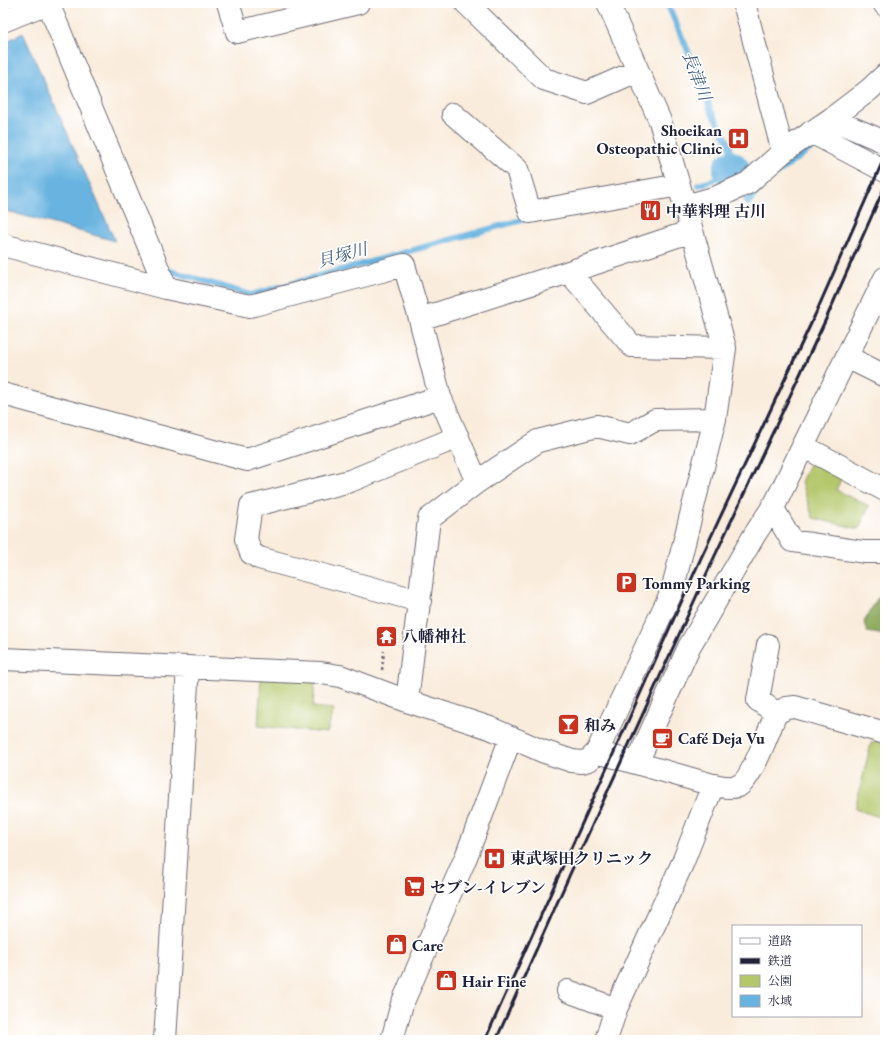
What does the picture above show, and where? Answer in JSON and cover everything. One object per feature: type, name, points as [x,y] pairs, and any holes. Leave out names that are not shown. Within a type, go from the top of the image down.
[{"type":"street","points":[[3,21],[48,3],[166,288]]},
{"type":"street","points":[[228,3],[237,32],[358,3]]},
{"type":"street","points":[[466,3],[544,79],[587,93],[637,70]]},
{"type":"street","points":[[3,658],[321,673],[340,676],[407,701],[490,728],[542,752],[572,761],[582,762],[589,760],[596,752],[672,591],[715,419],[725,348],[686,206],[660,121],[608,3]]},
{"type":"street","points":[[744,3],[782,152]]},
{"type":"street","points":[[686,206],[717,197],[748,184],[782,152],[831,119],[869,90],[885,75]]},
{"type":"street","points":[[453,114],[517,169],[530,212],[679,185]]},
{"type":"street","points":[[831,119],[885,142]]},
{"type":"street","points":[[811,132],[885,171]]},
{"type":"street","points":[[420,319],[570,272],[692,231]]},
{"type":"street","points":[[3,245],[166,288],[250,306],[404,265],[420,319],[440,397],[477,482]]},
{"type":"street","points":[[570,272],[632,346],[725,348]]},
{"type":"street","points":[[637,763],[689,648],[754,534],[776,502],[885,278]]},
{"type":"street","points":[[847,357],[885,376]]},
{"type":"street","points":[[3,394],[247,460],[440,397]]},
{"type":"street","points":[[407,701],[429,519],[477,482],[538,440],[597,426],[630,434],[655,420],[715,419]]},
{"type":"street","points":[[420,601],[259,558],[251,553],[246,539],[252,506],[350,481],[458,437]]},
{"type":"street","points":[[804,446],[885,490]]},
{"type":"street","points":[[772,507],[792,541],[864,552],[885,552]]},
{"type":"street","points":[[768,645],[758,700],[776,713]]},
{"type":"street","points":[[165,1040],[188,667]]},
{"type":"street","points":[[596,752],[713,786],[731,787],[738,786],[744,781],[751,771],[776,713],[787,708],[795,707],[885,733]]},
{"type":"street","points":[[392,1040],[402,1004],[466,857],[511,737]]},
{"type":"street","points":[[606,1040],[616,1009],[683,862],[713,786]]},
{"type":"street","points":[[568,991],[616,1009]]},
{"type":"green space","points":[[810,462],[842,477],[836,490],[869,506],[859,529],[813,518],[801,482]]},
{"type":"green space","points":[[885,593],[885,635],[867,632],[864,622],[877,599]]},
{"type":"green space","points":[[261,676],[315,680],[313,707],[334,709],[327,733],[258,726]]},
{"type":"green space","points":[[879,740],[885,742],[885,764],[882,777],[885,778],[885,819],[855,809],[871,743]]},
{"type":"water","points":[[23,33],[115,241],[3,210],[3,43]]},
{"type":"waterway","name":"長津川","points":[[667,3],[705,90],[710,109],[730,145],[731,169],[709,182],[698,185]]},
{"type":"waterway","name":"長津川","points":[[743,192],[748,203],[766,181],[814,146],[820,148]]},
{"type":"waterway","name":"貝塚川","points":[[164,269],[251,295],[529,218]]},
{"type":"railway","points":[[485,1040],[701,558],[815,315],[885,156]]},
{"type":"railway","points":[[496,1040],[712,562],[826,319],[885,186]]},
{"type":"place","name":"Shoeikan Osteopathic Clinic","points":[[738,139]]},
{"type":"place","name":"中華料理 古川","points":[[650,211]]},
{"type":"place","name":"Tommy Parking","points":[[626,583]]},
{"type":"place","name":"八幡神社","points":[[386,636]]},
{"type":"place","name":"和み","points":[[569,725]]},
{"type":"place","name":"Café Deja Vu","points":[[662,738]]},
{"type":"place","name":"東武塚田クリニック","points":[[495,858]]},
{"type":"place","name":"セブン-イレブン","points":[[415,887]]},
{"type":"place","name":"Care","points":[[396,945]]},
{"type":"place","name":"Hair Fine","points":[[446,981]]}]
